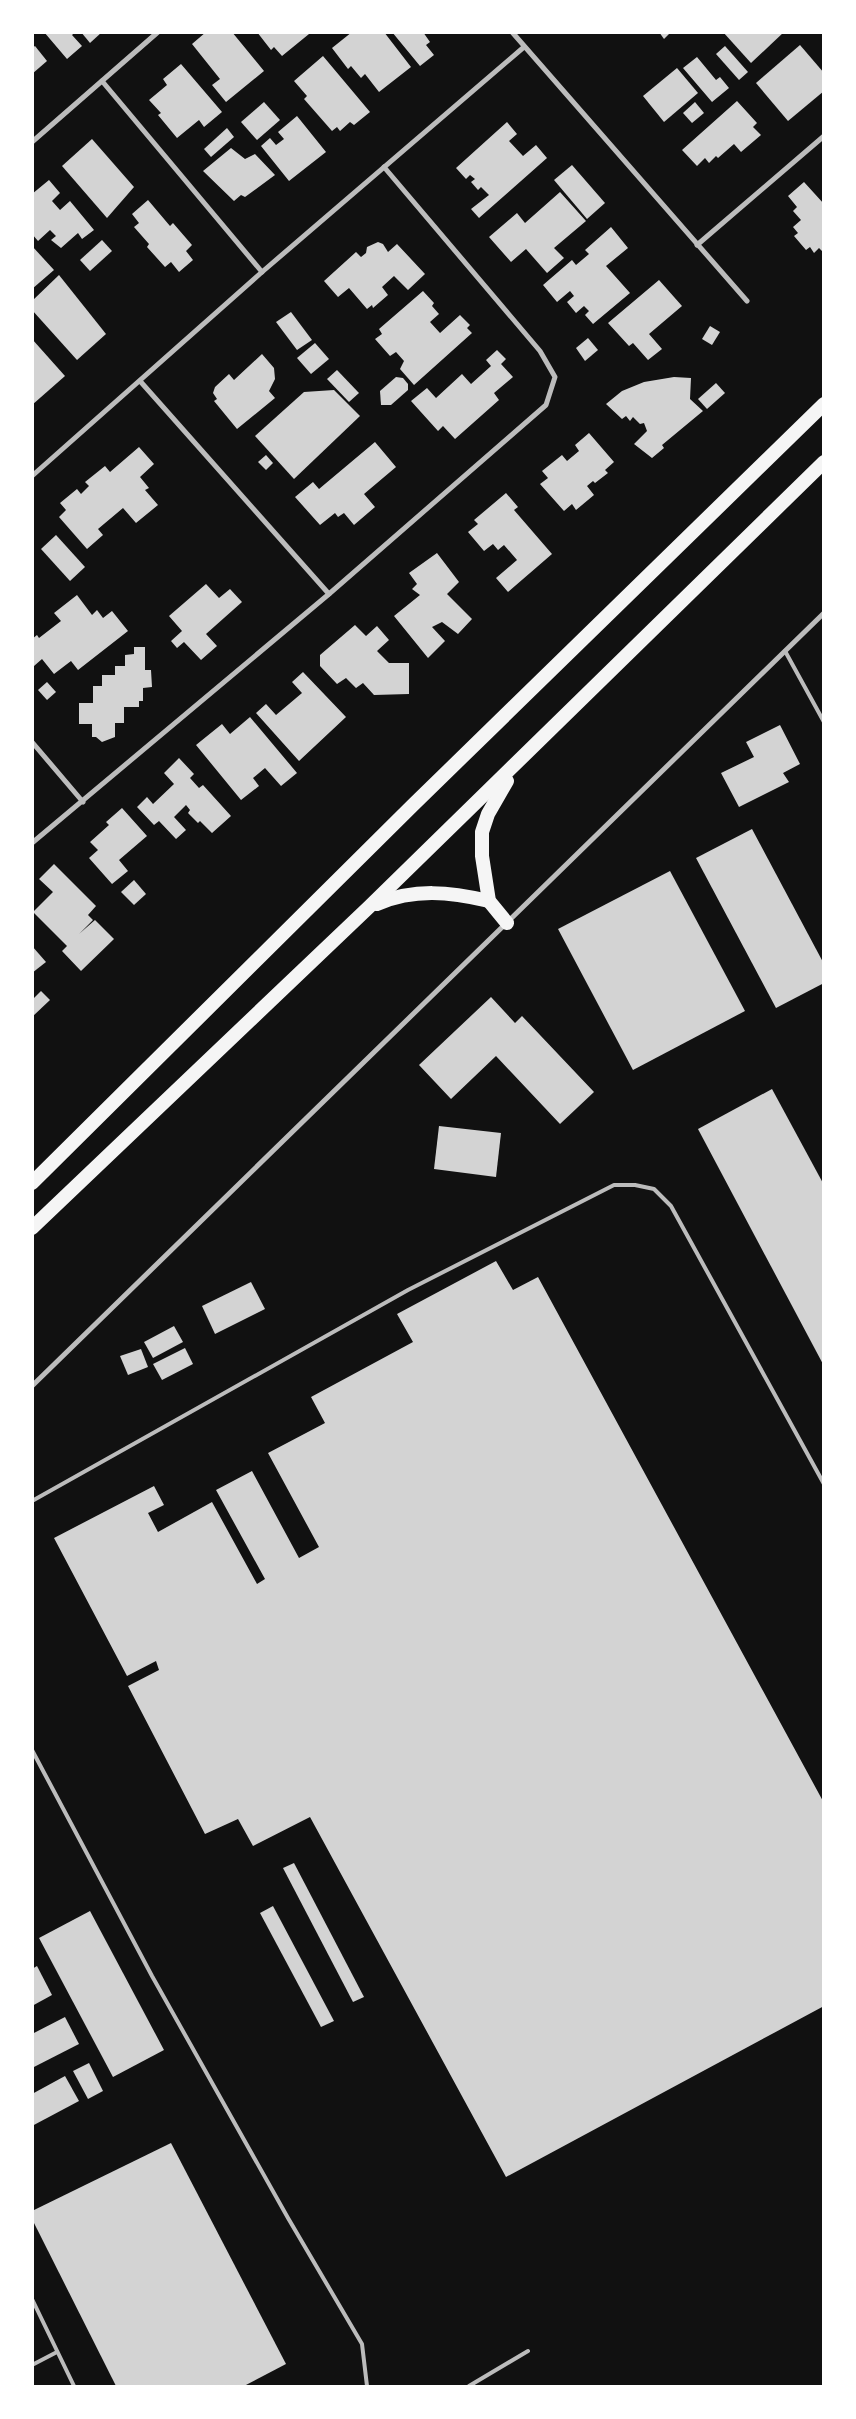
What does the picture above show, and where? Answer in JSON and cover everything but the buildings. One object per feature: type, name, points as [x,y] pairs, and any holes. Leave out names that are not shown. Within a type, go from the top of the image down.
[{"type":"highway","points":[[32,1183],[412,805],[824,404]]},
{"type":"highway","points":[[32,1228],[369,907],[824,462]]},
{"type":"highway","points":[[507,923],[489,901],[482,856],[482,832],[488,814],[501,789],[536,745]]},
{"type":"highway","points":[[369,907],[393,897],[414,892],[458,894],[489,901]]},
{"type":"street","points":[[32,142],[158,32]]},
{"type":"street","points":[[512,32],[747,301]]},
{"type":"street","points":[[32,476],[262,272],[524,47]]},
{"type":"street","points":[[102,81],[262,272]]},
{"type":"street","points":[[697,245],[824,136]]},
{"type":"street","points":[[32,843],[328,594],[546,405],[554,377],[540,351],[384,167]]},
{"type":"street","points":[[140,381],[328,594]]},
{"type":"street","points":[[32,1386],[824,613]]},
{"type":"street","points":[[32,742],[83,802]]},
{"type":"lane","points":[[785,651],[824,722]]},
{"type":"lane","points":[[32,1500],[408,1290],[614,1185],[634,1185],[654,1189],[671,1206],[824,1484]]},
{"type":"lane","points":[[32,1750],[152,1976],[288,2218],[362,2344],[367,2386]]},
{"type":"lane","points":[[32,2299],[74,2386]]},
{"type":"lane","points":[[469,2386],[528,2351]]},
{"type":"lane","points":[[32,2365],[57,2352]]}]
